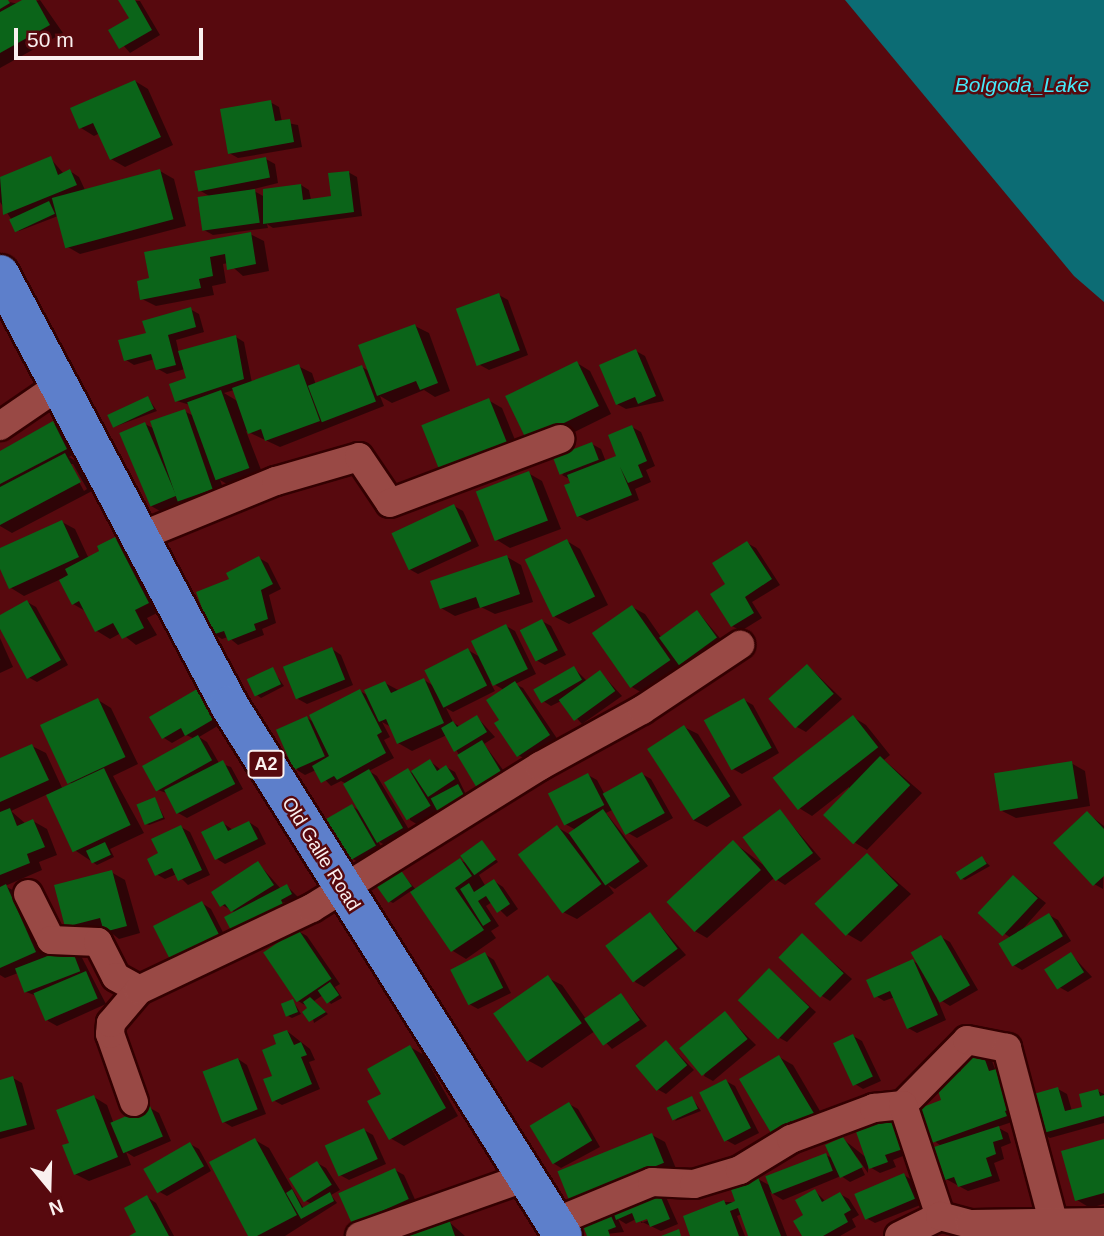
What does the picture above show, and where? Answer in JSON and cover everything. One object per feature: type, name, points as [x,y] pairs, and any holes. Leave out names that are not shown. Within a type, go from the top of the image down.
[{"type":"highway","name":"Old Galle Road","points":[[0,274],[57,387],[141,536],[164,589],[223,694],[342,889],[559,1229]]},
{"type":"street","points":[[0,426],[57,387]]},
{"type":"street","points":[[141,536],[276,481],[359,457],[390,503],[560,439]]},
{"type":"street","points":[[134,1102],[110,1034],[111,1023],[139,990],[312,908],[540,766],[642,710],[740,645]]},
{"type":"street","points":[[28,894],[51,940],[98,942],[116,977],[139,990]]},
{"type":"street","points":[[559,1229],[652,1182],[694,1184],[740,1170],[791,1139],[874,1108],[903,1105],[967,1040],[1007,1048],[1055,1230]]},
{"type":"street","points":[[903,1105],[940,1216]]},
{"type":"street","points":[[360,1236],[524,1178]]},
{"type":"street","points":[[899,1236],[940,1216],[970,1224],[1055,1230],[1104,1222]]},
{"type":"water","name":"Bolgoda_Lake","points":[[845,0],[1104,0],[1104,302],[1074,276]]},
{"type":"building","points":[[0,0],[8,0],[10,3],[0,9]]},
{"type":"building","points":[[22,0],[36,0],[50,25],[0,53],[0,12]]},
{"type":"building","points":[[118,0],[135,0],[152,30],[119,49],[108,30],[129,18]]},
{"type":"building","points":[[135,80],[161,137],[110,160],[93,123],[79,129],[70,108]]},
{"type":"building","points":[[271,100],[275,121],[290,119],[294,142],[228,154],[220,109]]},
{"type":"building","points":[[51,156],[58,175],[70,169],[77,185],[3,215],[0,177]]},
{"type":"building","points":[[266,157],[270,178],[198,192],[194,171]]},
{"type":"building","points":[[160,169],[173,219],[65,248],[52,198]]},
{"type":"building","points":[[349,171],[354,212],[263,224],[263,189],[301,184],[303,200],[331,196],[328,173]]},
{"type":"building","points":[[255,189],[260,223],[202,231],[198,197]]},
{"type":"building","points":[[49,201],[55,214],[15,232],[9,220]]},
{"type":"building","points":[[251,232],[256,264],[227,270],[225,254],[210,257],[213,276],[199,279],[201,288],[140,300],[137,281],[149,278],[144,252]]},
{"type":"building","points":[[499,293],[520,350],[477,366],[456,309]]},
{"type":"building","points":[[191,307],[196,327],[168,335],[176,365],[156,370],[151,354],[124,361],[118,340],[146,333],[142,321]]},
{"type":"building","points":[[415,324],[438,383],[420,390],[416,381],[377,396],[358,345]]},
{"type":"building","points":[[236,335],[244,379],[175,402],[169,384],[186,378],[178,351]]},
{"type":"building","points":[[636,349],[656,396],[638,404],[635,397],[616,405],[599,365]]},
{"type":"building","points":[[577,361],[599,406],[527,441],[505,396]]},
{"type":"building","points":[[299,364],[320,421],[265,441],[261,429],[248,434],[232,388]]},
{"type":"building","points":[[362,365],[376,401],[322,422],[308,386]]},
{"type":"building","points":[[221,390],[249,468],[216,480],[187,402]]},
{"type":"building","points":[[148,396],[154,409],[113,428],[107,415]]},
{"type":"building","points":[[489,398],[510,449],[442,476],[421,425]]},
{"type":"building","points":[[185,409],[213,489],[178,501],[150,421]]},
{"type":"building","points":[[53,421],[67,449],[0,484],[0,451]]},
{"type":"building","points":[[145,422],[176,496],[150,507],[119,433]]},
{"type":"building","points":[[632,425],[647,461],[638,465],[643,477],[628,483],[620,467],[632,495],[577,517],[564,485],[570,483],[567,475],[616,456],[608,435]]},
{"type":"building","points":[[592,442],[599,460],[560,475],[553,457]]},
{"type":"building","points":[[65,453],[81,482],[0,525],[0,487]]},
{"type":"building","points":[[529,471],[548,520],[495,541],[476,491]]},
{"type":"building","points":[[454,504],[471,541],[409,570],[391,533]]},
{"type":"building","points":[[62,520],[79,557],[9,589],[0,569],[0,548]]},
{"type":"building","points":[[115,537],[149,603],[135,610],[144,628],[122,639],[113,623],[95,632],[79,601],[72,605],[59,580],[68,575],[65,569],[99,551],[97,546]]},
{"type":"building","points":[[567,539],[595,597],[553,617],[525,560]]},
{"type":"building","points":[[747,541],[772,579],[745,597],[754,613],[731,627],[710,594],[725,584],[712,563]]},
{"type":"building","points":[[507,555],[520,594],[480,608],[476,597],[440,609],[430,581]]},
{"type":"building","points":[[259,556],[273,584],[261,590],[268,619],[254,624],[256,630],[228,641],[224,631],[212,635],[196,592],[229,579],[226,573]]},
{"type":"building","points":[[27,600],[61,660],[27,679],[0,629],[0,615]]},
{"type":"building","points":[[632,605],[670,660],[630,688],[592,633]]},
{"type":"building","points":[[697,610],[717,638],[679,665],[659,638]]},
{"type":"building","points":[[542,619],[558,650],[536,662],[520,630]]},
{"type":"building","points":[[506,624],[528,669],[493,686],[471,641]]},
{"type":"building","points":[[332,647],[345,679],[296,699],[283,667]]},
{"type":"building","points":[[468,648],[487,685],[443,708],[424,670]]},
{"type":"building","points":[[807,664],[834,694],[795,729],[768,699]]},
{"type":"building","points":[[574,666],[582,680],[541,703],[533,690]]},
{"type":"building","points":[[273,667],[281,684],[255,696],[247,679]]},
{"type":"building","points":[[600,670],[615,691],[574,721],[559,700]]},
{"type":"building","points":[[424,678],[444,723],[397,744],[386,719],[379,722],[364,690],[385,681],[391,693]]},
{"type":"building","points":[[515,681],[550,735],[517,757],[494,723],[499,720],[486,700]]},
{"type":"building","points":[[197,689],[214,719],[185,736],[181,728],[162,739],[149,717]]},
{"type":"building","points":[[360,689],[382,732],[377,735],[386,753],[337,780],[334,776],[321,783],[312,766],[329,756],[309,715]]},
{"type":"building","points":[[98,698],[125,757],[67,784],[40,725]]},
{"type":"building","points":[[744,698],[772,748],[731,770],[704,720]]},
{"type":"building","points":[[477,715],[487,732],[454,752],[441,728],[453,721],[457,727]]},
{"type":"building","points":[[853,715],[878,747],[798,810],[773,778]]},
{"type":"building","points":[[307,716],[325,756],[294,770],[276,730]]},
{"type":"building","points":[[684,725],[730,796],[693,820],[647,749]]},
{"type":"building","points":[[198,735],[212,760],[156,791],[142,766]]},
{"type":"building","points":[[482,740],[501,772],[476,787],[457,755]]},
{"type":"building","points":[[32,744],[49,780],[0,802],[0,758]]},
{"type":"building","points":[[880,756],[910,785],[853,844],[823,815]]},
{"type":"building","points":[[430,759],[437,771],[446,765],[455,779],[428,797],[411,771]]},
{"type":"building","points":[[223,760],[235,784],[176,814],[164,790]]},
{"type":"building","points":[[1072,761],[1078,799],[1000,811],[994,773]]},
{"type":"building","points":[[104,768],[131,825],[73,852],[46,795]]},
{"type":"building","points":[[408,768],[431,806],[407,820],[384,782]]},
{"type":"building","points":[[369,769],[403,828],[377,843],[343,784]]},
{"type":"building","points":[[642,772],[665,813],[625,835],[603,794]]},
{"type":"building","points":[[588,773],[604,805],[564,826],[548,793]]},
{"type":"building","points":[[458,784],[468,803],[440,817],[431,799]]},
{"type":"building","points":[[155,797],[163,817],[145,825],[136,804]]},
{"type":"building","points":[[352,804],[376,846],[350,861],[326,819]]},
{"type":"building","points":[[10,808],[17,826],[33,819],[45,847],[27,854],[30,863],[0,875],[0,812]]},
{"type":"building","points":[[603,809],[640,861],[605,886],[569,833]]},
{"type":"building","points":[[780,809],[813,853],[776,881],[742,837]]},
{"type":"building","points":[[1087,811],[1104,829],[1104,876],[1093,886],[1053,843]]},
{"type":"building","points":[[223,821],[228,831],[249,821],[258,839],[215,860],[201,832]]},
{"type":"building","points":[[181,825],[202,870],[178,881],[172,868],[155,876],[147,859],[158,853],[151,839]]},
{"type":"building","points":[[557,825],[602,884],[562,914],[518,854]]},
{"type":"building","points":[[482,840],[496,859],[474,875],[460,856]]},
{"type":"building","points":[[733,840],[761,870],[694,932],[666,902]]},
{"type":"building","points":[[105,842],[111,855],[92,864],[86,851]]},
{"type":"building","points":[[867,853],[898,885],[846,936],[814,904]]},
{"type":"building","points":[[982,856],[987,864],[960,880],[956,872]]},
{"type":"building","points":[[460,858],[472,876],[455,888],[484,930],[451,952],[410,892]]},
{"type":"building","points":[[258,861],[274,885],[231,912],[225,904],[220,907],[211,892]]},
{"type":"building","points":[[400,869],[412,886],[388,903],[376,886]]},
{"type":"building","points":[[112,870],[127,926],[104,932],[100,918],[65,927],[54,885]]},
{"type":"building","points":[[1013,875],[1038,898],[1002,936],[978,913]]},
{"type":"building","points":[[494,879],[510,904],[497,913],[486,896],[478,901],[491,921],[483,926],[460,889],[469,883],[474,892]]},
{"type":"building","points":[[6,884],[36,952],[0,968],[0,887]]},
{"type":"building","points":[[287,884],[292,894],[281,900],[286,910],[235,938],[224,917]]},
{"type":"building","points":[[202,901],[221,938],[172,963],[153,926]]},
{"type":"building","points":[[650,912],[678,949],[633,982],[605,946]]},
{"type":"building","points":[[1049,913],[1063,936],[1012,967],[998,943]]},
{"type":"building","points":[[298,929],[332,979],[297,1002],[263,952]]},
{"type":"building","points":[[802,933],[844,973],[820,998],[778,957]]},
{"type":"building","points":[[941,935],[970,985],[940,1003],[911,952]]},
{"type":"building","points":[[71,947],[80,971],[24,993],[15,969]]},
{"type":"building","points":[[485,952],[503,988],[468,1005],[450,970]]},
{"type":"building","points":[[1071,952],[1084,972],[1057,990],[1044,969]]},
{"type":"building","points":[[913,959],[938,1015],[907,1029],[890,991],[874,998],[866,980]]},
{"type":"building","points":[[769,968],[809,1007],[778,1039],[738,1000]]},
{"type":"building","points":[[86,971],[98,999],[45,1021],[34,993]]},
{"type":"building","points":[[548,975],[582,1023],[527,1062],[493,1013]]},
{"type":"building","points":[[330,982],[339,995],[327,1004],[318,991]]},
{"type":"building","points":[[621,993],[640,1020],[603,1046],[584,1019]]},
{"type":"building","points":[[310,997],[326,1012],[309,1022],[302,1012],[307,1008],[303,1002]]},
{"type":"building","points":[[293,999],[298,1012],[286,1017],[281,1004]]},
{"type":"building","points":[[725,1011],[748,1039],[702,1076],[679,1048]]},
{"type":"building","points":[[287,1030],[294,1045],[301,1042],[307,1055],[301,1057],[312,1084],[272,1102],[263,1079],[272,1076],[262,1050],[276,1044],[273,1035]]},
{"type":"building","points":[[853,1034],[873,1077],[853,1086],[833,1043]]},
{"type":"building","points":[[666,1040],[687,1065],[657,1091],[635,1066]]},
{"type":"building","points":[[410,1045],[446,1108],[389,1140],[367,1101],[381,1094],[367,1069]]},
{"type":"building","points":[[983,1054],[989,1071],[1000,1068],[1014,1108],[1005,1111],[1007,1116],[932,1143],[929,1134],[924,1136],[915,1110],[941,1100],[935,1081],[961,1071],[958,1063]]},
{"type":"building","points":[[779,1055],[815,1115],[795,1127],[791,1121],[771,1133],[739,1079]]},
{"type":"building","points":[[238,1058],[258,1109],[222,1123],[203,1072]]},
{"type":"building","points":[[13,1076],[27,1125],[0,1132],[0,1080]]},
{"type":"building","points":[[726,1079],[751,1128],[724,1142],[699,1093]]},
{"type":"building","points":[[1058,1087],[1065,1111],[1082,1107],[1079,1094],[1098,1089],[1100,1096],[1104,1095],[1104,1116],[1040,1134],[1023,1097]]},
{"type":"building","points":[[94,1095],[118,1157],[74,1175],[62,1145],[69,1143],[56,1110]]},
{"type":"building","points":[[692,1096],[698,1109],[673,1121],[667,1108]]},
{"type":"building","points":[[569,1102],[592,1141],[553,1164],[530,1126]]},
{"type":"building","points":[[150,1106],[163,1136],[123,1153],[110,1123]]},
{"type":"building","points":[[893,1112],[906,1148],[885,1155],[888,1162],[869,1169],[854,1126]]},
{"type":"building","points":[[999,1126],[1003,1139],[993,1142],[996,1154],[986,1158],[992,1176],[958,1187],[954,1177],[945,1180],[934,1147]]},
{"type":"building","points":[[364,1128],[378,1159],[339,1177],[325,1145]]},
{"type":"building","points":[[652,1133],[664,1163],[569,1201],[557,1171]]},
{"type":"building","points":[[843,1137],[863,1167],[840,1178],[825,1145]]},
{"type":"building","points":[[255,1138],[297,1215],[257,1236],[248,1236],[209,1162]]},
{"type":"building","points":[[1104,1139],[1104,1193],[1075,1201],[1061,1151]]},
{"type":"building","points":[[190,1142],[204,1166],[157,1193],[143,1169]]},
{"type":"building","points":[[826,1153],[833,1171],[772,1194],[765,1176]]},
{"type":"building","points":[[317,1161],[332,1185],[304,1202],[289,1178]]},
{"type":"building","points":[[395,1168],[409,1199],[352,1224],[338,1193]]},
{"type":"building","points":[[904,1173],[915,1199],[865,1220],[854,1194]]},
{"type":"building","points":[[758,1177],[781,1236],[748,1236],[738,1208],[730,1211],[739,1236],[690,1236],[683,1216],[724,1200],[726,1205],[735,1201],[730,1187]]},
{"type":"building","points":[[292,1189],[302,1208],[330,1192],[334,1201],[301,1219],[286,1193]]},
{"type":"building","points":[[815,1189],[822,1202],[840,1192],[851,1210],[844,1214],[848,1222],[823,1236],[802,1236],[793,1221],[803,1215],[795,1200]]},
{"type":"building","points":[[658,1190],[670,1219],[650,1227],[647,1219],[636,1223],[632,1213],[616,1220],[612,1209]]},
{"type":"building","points":[[147,1195],[169,1236],[129,1236],[136,1232],[124,1208]]},
{"type":"building","points":[[608,1209],[616,1227],[608,1230],[610,1236],[587,1236],[581,1221]]},
{"type":"building","points":[[449,1219],[455,1236],[405,1236]]},
{"type":"building","points":[[679,1229],[681,1236],[661,1236]]}]
